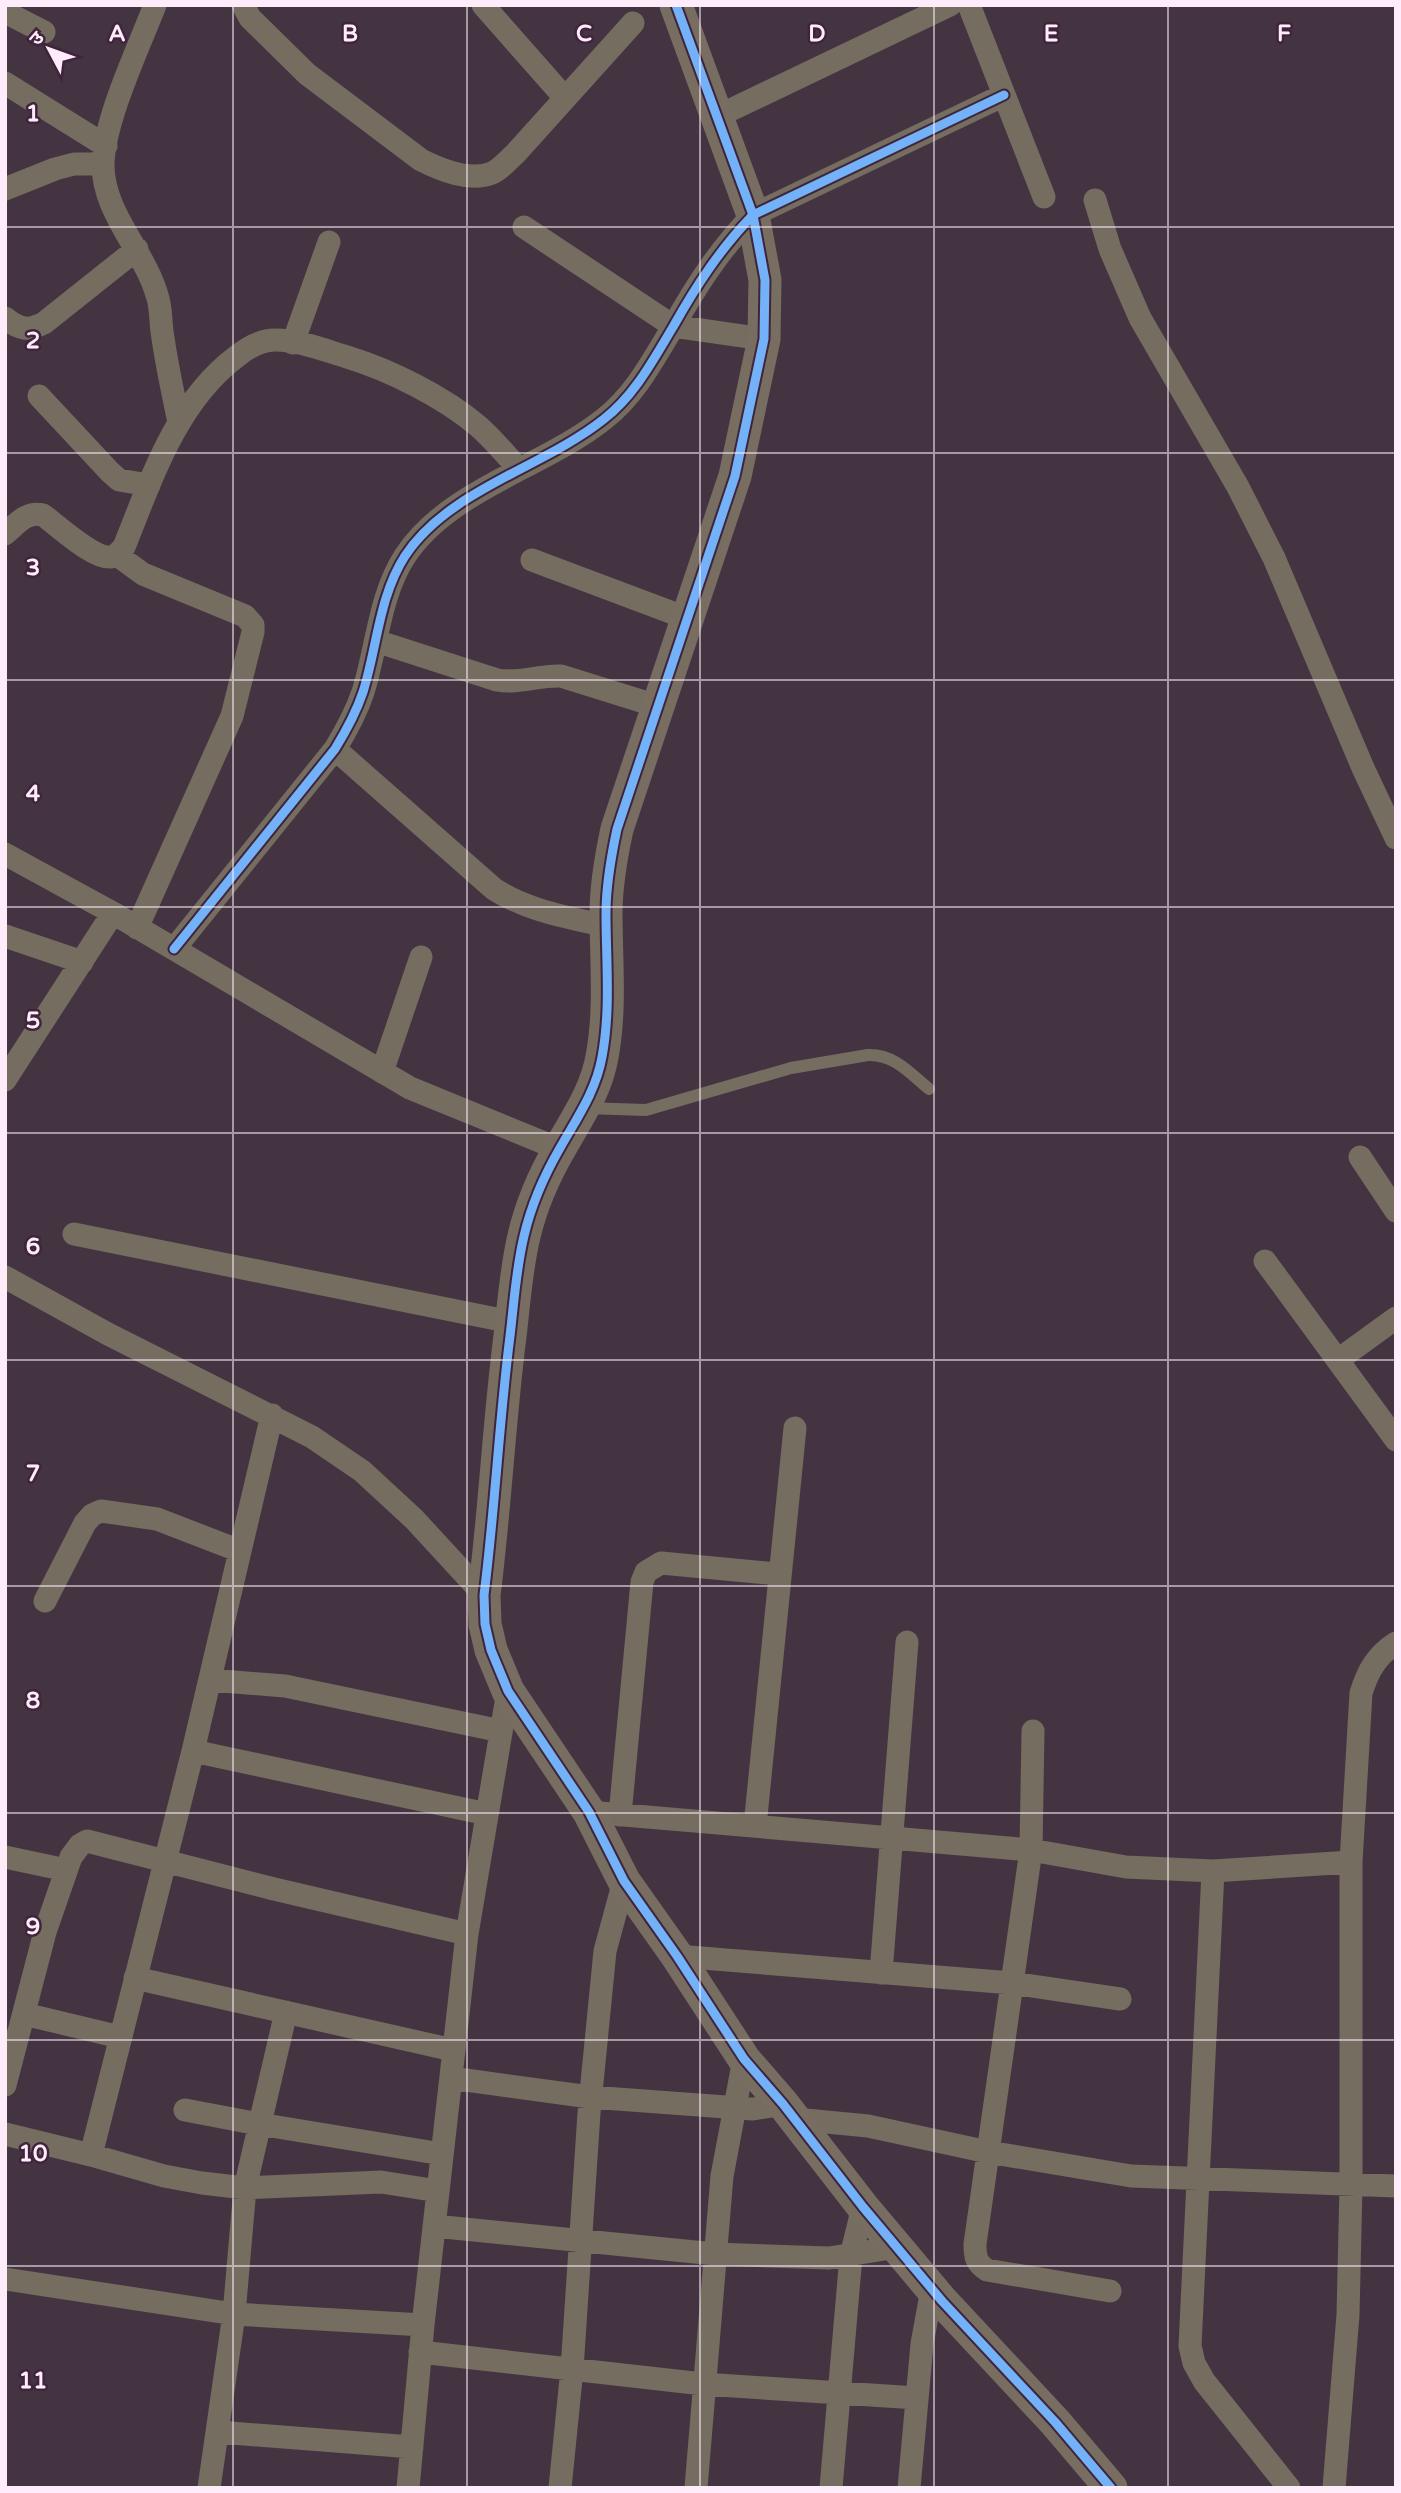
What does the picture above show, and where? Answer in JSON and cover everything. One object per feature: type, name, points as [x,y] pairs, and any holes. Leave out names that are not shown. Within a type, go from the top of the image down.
[{"type":"street","points":[[155,5],[114,112],[104,155],[106,188],[115,212],[137,249],[159,300],[167,363],[179,422]]},
{"type":"street","points":[[243,5],[250,18],[307,74],[421,160],[440,170],[463,175],[495,172],[515,154],[633,23]]},
{"type":"street","points":[[483,5],[565,98]]},
{"type":"street","points":[[676,5],[753,215],[765,280],[764,339],[735,475],[617,829],[608,868],[607,1016],[602,1057],[585,1108],[559,1149],[533,1207],[525,1234],[500,1412],[484,1595],[485,1624],[491,1650],[508,1691],[605,1813],[624,1881],[744,2059],[932,2288],[1055,2422],[1111,2488]]},
{"type":"street","points":[[718,116],[950,5]]},
{"type":"street","points":[[969,5],[1045,197]]},
{"type":"street","points":[[5,12],[44,33]]},
{"type":"street","points":[[5,83],[104,155]]},
{"type":"street","points":[[174,949],[335,749],[352,721],[363,692],[389,589],[404,557],[423,534],[464,501],[581,437],[607,417],[636,387],[708,268],[731,237],[753,215],[1004,95]]},
{"type":"street","points":[[5,189],[55,169],[104,155]]},
{"type":"street","points":[[1095,200],[1110,249],[1140,318],[1238,487],[1274,558],[1363,768],[1396,838]]},
{"type":"street","points":[[524,227],[673,326],[764,339]]},
{"type":"street","points":[[293,343],[329,242]]},
{"type":"street","points":[[5,318],[23,329],[32,329],[44,323],[137,249]]},
{"type":"street","points":[[5,534],[27,515],[34,513],[43,515],[93,552],[110,557],[117,555],[124,547],[179,422],[202,388],[244,351],[259,343],[274,340],[360,361],[398,377],[446,404],[480,428],[519,469]]},
{"type":"street","points":[[39,396],[110,472],[120,480],[149,485]]},
{"type":"street","points":[[117,555],[143,574],[246,616],[253,625],[232,716],[137,928]]},
{"type":"street","points":[[532,560],[689,619]]},
{"type":"street","points":[[376,641],[497,680],[511,682],[546,675],[561,676],[657,706]]},
{"type":"street","points":[[335,749],[494,889],[513,901],[540,910],[606,926]]},
{"type":"street","points":[[5,854],[113,913],[410,1088],[559,1149]]},
{"type":"street","points":[[5,1080],[113,913]]},
{"type":"street","points":[[5,936],[82,962]]},
{"type":"street","points":[[382,1072],[421,957]]},
{"type":"street","points":[[1360,1157],[1396,1211]]},
{"type":"street","points":[[74,1234],[511,1322]]},
{"type":"street","points":[[1265,1261],[1396,1440]]},
{"type":"street","points":[[5,1277],[108,1334],[312,1437],[362,1471],[414,1519],[484,1595]]},
{"type":"street","points":[[1338,1360],[1396,1318]]},
{"type":"street","points":[[91,2155],[193,1751],[272,1415]]},
{"type":"street","points":[[755,1826],[778,1574],[795,1428]]},
{"type":"street","points":[[45,1601],[85,1523],[92,1515],[101,1511],[156,1519],[240,1551]]},
{"type":"street","points":[[605,1813],[642,1582],[646,1572],[661,1563],[778,1574]]},
{"type":"street","points":[[881,1973],[907,1642]]},
{"type":"street","points":[[1334,2488],[1348,2315],[1351,2186],[1350,1862],[1361,1693],[1368,1670],[1385,1650],[1396,1643]]},
{"type":"street","points":[[210,1680],[285,1686],[501,1731]]},
{"type":"street","points":[[408,2488],[420,2352],[467,1934],[508,1691]]},
{"type":"street","points":[[1033,1731],[1031,1850],[975,2257],[979,2265],[987,2270],[1110,2291]]},
{"type":"street","points":[[193,1751],[487,1814]]},
{"type":"street","points":[[605,1813],[1031,1850],[1126,1867],[1213,1871],[1350,1862]]},
{"type":"street","points":[[5,2085],[45,1932],[71,1857],[80,1844],[87,1841],[274,1889],[467,1934]]},
{"type":"street","points":[[5,1857],[66,1870]]},
{"type":"street","points":[[1213,1871],[1190,2346],[1194,2363],[1204,2381],[1289,2488]]},
{"type":"street","points":[[560,2488],[572,2369],[590,2096],[605,1951],[624,1881]]},
{"type":"street","points":[[677,1956],[1012,1983],[1120,1999]]},
{"type":"street","points":[[135,1978],[453,2050]]},
{"type":"street","points":[[209,2488],[234,2314],[245,2188],[286,2012]]},
{"type":"street","points":[[24,2014],[120,2037]]},
{"type":"street","points":[[696,2488],[722,2176],[744,2059]]},
{"type":"street","points":[[451,2078],[590,2096],[789,2111],[988,2152],[1131,2176],[1396,2186]]},
{"type":"street","points":[[185,2110],[442,2154]]},
{"type":"street","points":[[5,2134],[164,2176],[202,2183],[245,2188],[362,2181],[438,2190]]},
{"type":"street","points":[[831,2488],[851,2256],[863,2207]]},
{"type":"street","points":[[434,2226],[715,2254],[829,2258],[897,2247]]},
{"type":"street","points":[[5,2279],[234,2314],[423,2325]]},
{"type":"street","points":[[909,2488],[922,2344],[932,2288]]},
{"type":"street","points":[[420,2352],[703,2384],[916,2398]]},
{"type":"street","points":[[218,2432],[412,2447]]},
{"type":"lane","points":[[585,1108],[646,1110],[791,1068],[868,1055],[888,1058],[929,1088]]},
{"type":"cycle path","points":[[676,5],[753,215],[765,280],[764,339],[735,476],[617,829],[607,892],[607,1003],[605,1039],[599,1069],[585,1104],[539,1190],[521,1248],[506,1368],[484,1595],[485,1624],[491,1650],[508,1691],[589,1812],[624,1881],[744,2059],[942,2301],[1055,2422],[1111,2488]]},
{"type":"cycle path","points":[[174,949],[335,749],[363,692],[389,588],[405,556],[423,533],[471,496],[580,436],[615,410],[643,376],[709,268],[753,215],[1004,95]]}]
